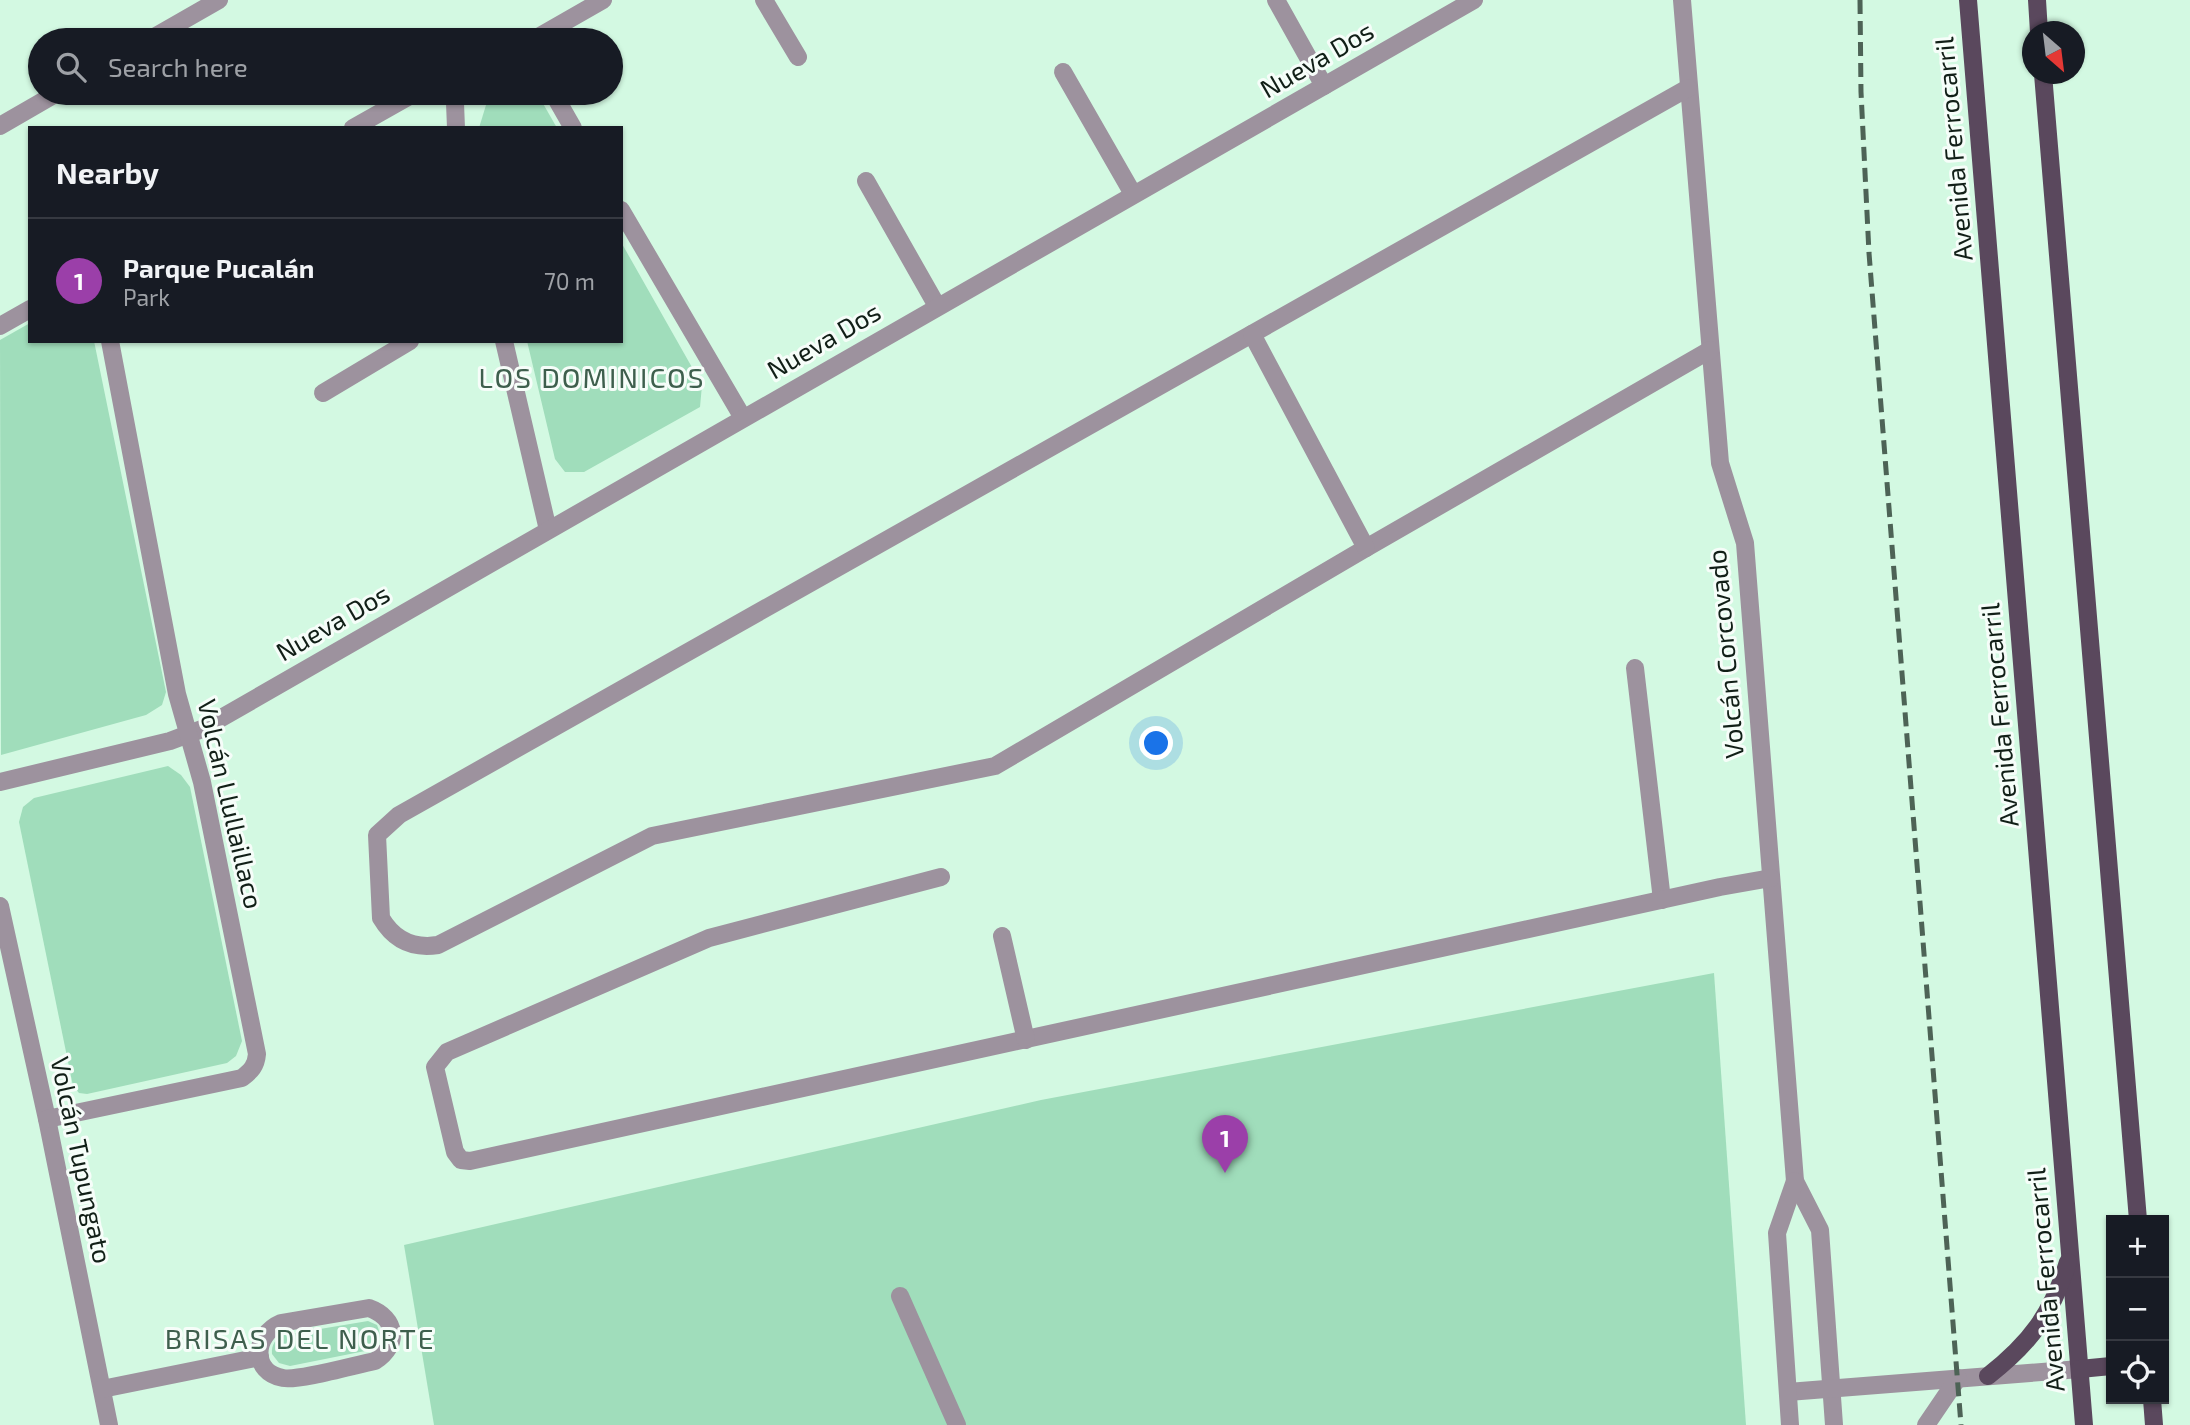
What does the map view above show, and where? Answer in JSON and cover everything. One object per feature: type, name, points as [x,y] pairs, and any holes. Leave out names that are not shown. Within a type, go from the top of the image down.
[{"type":"main road","name":"Avenida Ferrocarril","points":[[1968,0],[2084,1425]]},
{"type":"main road","points":[[2037,0],[2038,21]]},
{"type":"main road","points":[[2044,84],[2138,1215]]},
{"type":"main road","points":[[1988,1376],[2014,1355],[2037,1328],[2062,1281],[2070,1255]]},
{"type":"main road","points":[[2080,1369],[2106,1366]]},
{"type":"main road","points":[[2152,1404],[2154,1425]]},
{"type":"street","points":[[170,28],[219,0]]},
{"type":"street","points":[[554,28],[603,0]]},
{"type":"street","points":[[764,0],[799,57]]},
{"type":"street","points":[[1276,0],[1324,86]]},
{"type":"street","name":"Nueva Dos","points":[[0,782],[170,741],[195,732],[1474,0]]},
{"type":"street","name":"Volcán Corcovado","points":[[1682,0],[1720,463],[1745,543],[1794,1181],[1777,1233],[1790,1425]]},
{"type":"street","points":[[1063,72],[1133,194]]},
{"type":"street","points":[[1688,88],[399,816],[377,835],[381,918],[397,938],[409,944],[424,947],[438,945],[652,836],[995,766],[1710,350]]},
{"type":"street","points":[[0,125],[36,105]]},
{"type":"street","points":[[357,126],[394,105]]},
{"type":"street","points":[[455,105],[456,126]]},
{"type":"street","points":[[560,105],[572,126]]},
{"type":"street","points":[[866,181],[937,306]]},
{"type":"street","points":[[623,213],[743,418]]},
{"type":"street","points":[[0,326],[28,310]]},
{"type":"street","points":[[1252,334],[1366,548]]},
{"type":"street","name":"Volcán Llullaillaco","points":[[47,1119],[242,1078],[251,1071],[256,1062],[255,1041],[202,782],[195,732],[177,694],[110,343]]},
{"type":"street","points":[[323,393],[407,343]]},
{"type":"street","points":[[504,343],[548,530]]},
{"type":"street","points":[[1635,668],[1662,900]]},
{"type":"street","points":[[941,877],[709,938],[447,1052],[435,1067],[456,1152],[461,1160],[470,1161],[1771,878]]},
{"type":"street","name":"Volcán Tupungato","points":[[0,906],[47,1119],[109,1425]]},
{"type":"street","points":[[1002,936],[1027,1040]]},
{"type":"street","name":"Volcán Corcovado","points":[[1794,1181],[1820,1230],[1834,1425]]},
{"type":"street","points":[[900,1296],[957,1425]]},
{"type":"street","points":[[369,1308],[379,1311],[391,1326],[390,1346],[383,1356],[374,1361],[291,1378],[273,1375],[265,1368],[260,1357],[262,1337],[281,1323],[369,1308]]},
{"type":"street","points":[[102,1389],[260,1357]]},
{"type":"street","points":[[1788,1392],[2080,1369]]},
{"type":"street","points":[[1926,1425],[1958,1378]]},
{"type":"green space","points":[[486,105],[544,105],[556,126],[480,126]]},
{"type":"green space","points":[[623,246],[702,385],[700,407],[584,472],[565,472],[555,459],[527,343],[623,343]]},
{"type":"green space","points":[[28,324],[28,343],[94,343],[166,692],[162,705],[146,715],[1,755],[0,340]]},
{"type":"green space","points":[[168,766],[181,775],[190,787],[242,1041],[236,1056],[227,1063],[87,1094],[79,1093],[73,1086],[19,822],[23,807],[34,798]]},
{"type":"green space","points":[[1714,973],[1746,1425],[434,1425],[404,1245],[1041,1100]]},
{"type":"green space","points":[[368,1321],[377,1325],[379,1333],[377,1342],[370,1350],[290,1366],[279,1363],[272,1354],[275,1342],[284,1335]]},
{"type":"railway","points":[[1860,0],[1861,92],[1869,253],[1961,1425]]},
{"type":"place","name":"Parque Pucalán","points":[[1225,1173]]},
{"type":"district","name":"LOS DOMINICOS","points":[[592,378]]},
{"type":"district","name":"BRISAS DEL NORTE","points":[[300,1339]]}]
